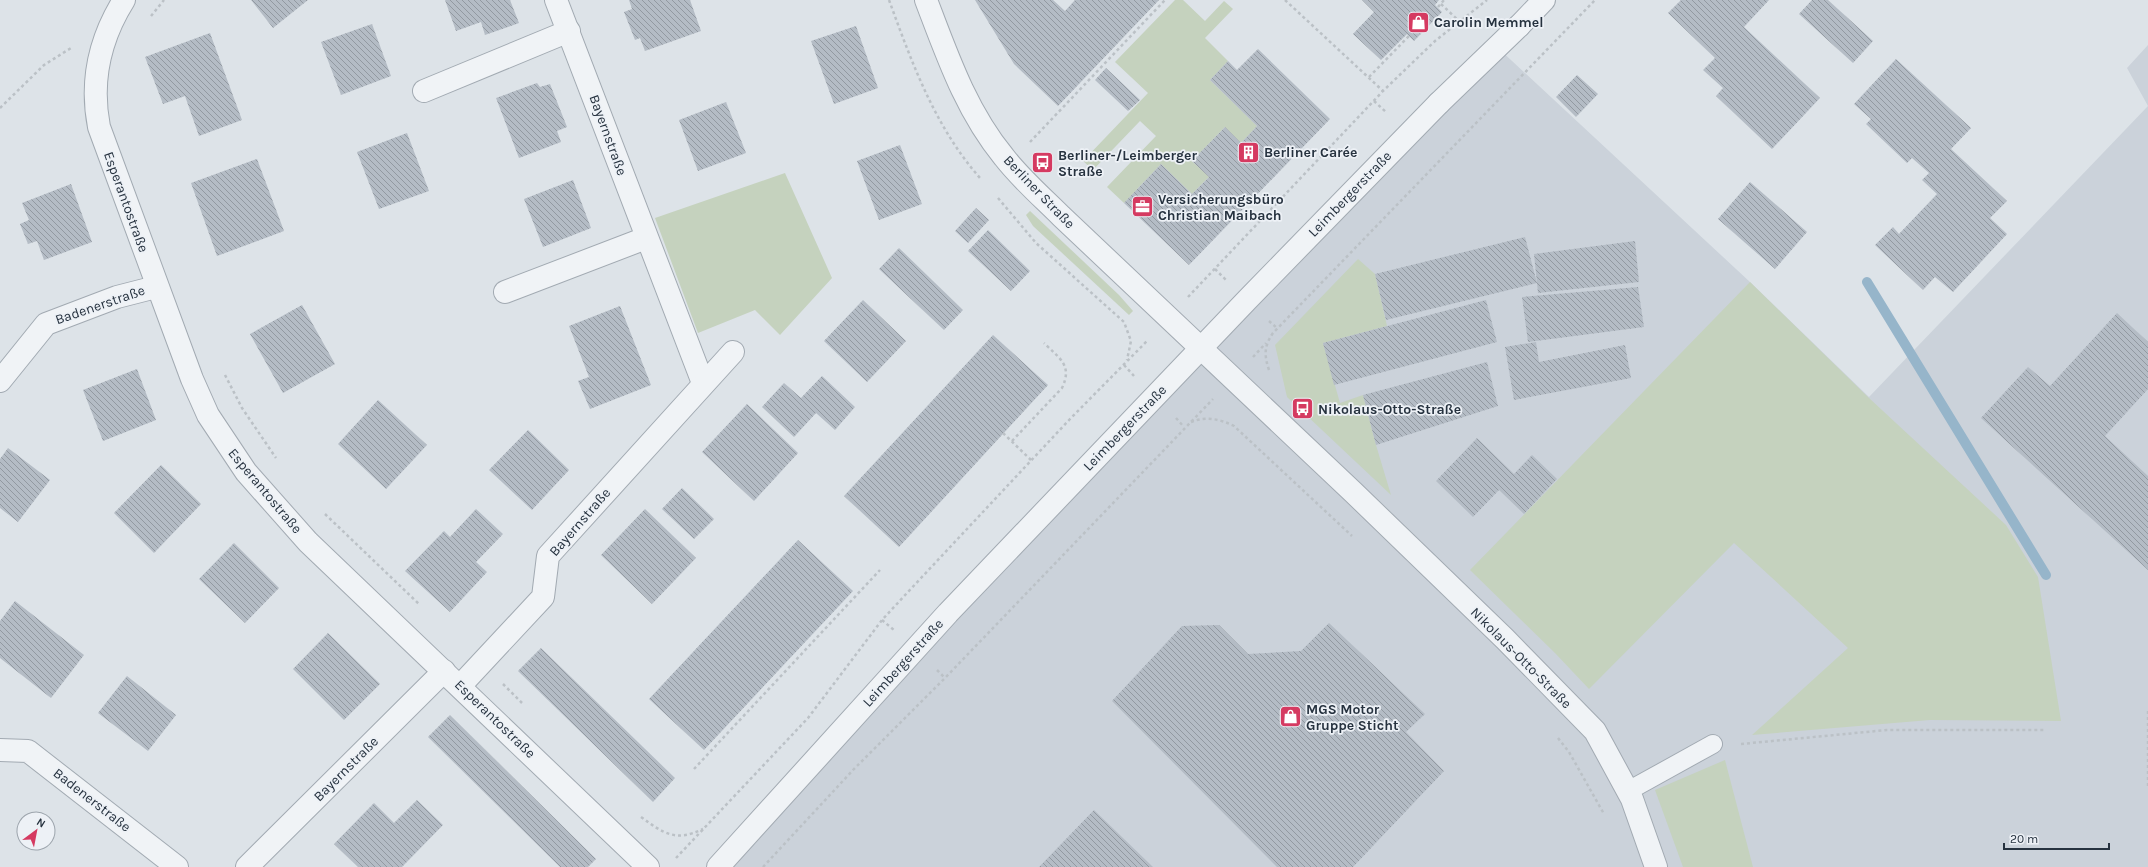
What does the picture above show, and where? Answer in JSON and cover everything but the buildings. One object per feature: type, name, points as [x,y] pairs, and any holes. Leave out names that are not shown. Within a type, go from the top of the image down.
[{"type":"street","name":"Esperantostraße","points":[[124,0],[107,31],[96,68],[95,89],[99,127],[156,286],[208,415],[246,472],[308,542],[648,867]]},
{"type":"street","name":"Bayernstraße","points":[[556,0],[703,384]]},
{"type":"street","name":"Berliner Straße","points":[[926,0],[952,69],[966,98],[1003,157],[1056,211],[1201,348]]},
{"type":"street","name":"Leimbergerstraße","points":[[718,867],[948,613],[1201,348],[1439,103],[1544,0]]},
{"type":"street","points":[[424,91],[569,31]]},
{"type":"street","points":[[505,292],[646,238]]},
{"type":"street","name":"Badenerstraße","points":[[0,382],[46,324],[117,297],[156,286]]},
{"type":"street","name":"Nikolaus-Otto-Straße","points":[[1201,348],[1505,640],[1595,731],[1628,790],[1656,867]]},
{"type":"street","name":"Bayernstraße","points":[[460,686],[543,597],[548,556],[733,352]]},
{"type":"street","name":"Bayernstraße","points":[[247,867],[444,671]]},
{"type":"street","name":"Badenerstraße","points":[[0,750],[28,751],[177,867]]},
{"type":"lane","points":[[1628,790],[1714,744]]},
{"type":"path","points":[[1029,142],[1165,0]]},
{"type":"path","points":[[1285,0],[1383,91]]},
{"type":"path","points":[[1438,7],[1444,0]]},
{"type":"path","points":[[1202,282],[1383,91],[1435,41],[1487,0]]},
{"type":"path","points":[[1277,328],[1595,0]]},
{"type":"path","points":[[1441,4],[1459,21]]},
{"type":"path","points":[[1369,77],[1408,36]]},
{"type":"path","points":[[0,108],[44,65],[76,44],[101,49]]},
{"type":"path","points":[[673,861],[706,828],[808,718],[882,620],[1031,460],[1126,363],[1131,348],[1131,342],[1128,328],[1118,315],[1036,243],[997,197]]},
{"type":"path","points":[[1012,441],[1058,392],[1065,382],[1067,375],[1063,360],[1044,344]]},
{"type":"path","points":[[222,368],[242,408],[276,459]]},
{"type":"path","points":[[763,867],[854,769],[945,678],[1189,422],[1198,419],[1212,418],[1234,426],[1354,538]]},
{"type":"path","points":[[1003,433],[1031,460]]},
{"type":"path","points":[[320,509],[425,610]]},
{"type":"path","points":[[694,769],[880,570]]},
{"type":"path","points":[[501,682],[524,704]]},
{"type":"path","points":[[2148,711],[2148,787]]},
{"type":"path","points":[[1714,744],[1740,744],[1887,730],[2045,730]]},
{"type":"path","points":[[1554,733],[1569,752],[1605,816]]},
{"type":"path","points":[[637,813],[668,835],[686,836],[706,828]]},
{"type":"shaded area","points":[[2148,45],[2148,106],[2127,68]]},
{"type":"shaded area","points":[[1497,47],[1750,282],[1869,397],[2148,106],[2148,867],[718,867]]},
{"type":"green space","points":[[1175,0],[1183,0],[1205,21],[1224,1],[1233,9],[1205,38],[1228,61],[1210,80],[1257,126],[1241,143],[1225,127],[1192,161],[1209,177],[1192,194],[1161,164],[1124,203],[1107,187],[1156,136],[1140,121],[1093,170],[1083,161],[1148,93],[1115,62]]},
{"type":"green space","points":[[785,173],[832,278],[780,335],[755,310],[698,333],[655,218]]},
{"type":"green space","points":[[1030,211],[1119,295],[1133,311],[1129,315],[1033,226],[1026,215]]},
{"type":"green space","points":[[1358,259],[1375,274],[1387,326],[1323,343],[1340,403],[1363,395],[1391,495],[1287,397],[1275,345]]},
{"type":"green space","points":[[1750,282],[1869,398],[2006,525],[2038,577],[2061,721],[1930,720],[1752,735],[1848,648],[1734,543],[1589,689],[1555,653],[1470,570]]},
{"type":"green space","points":[[1725,760],[1753,867],[1683,867],[1655,790]]},
{"type":"waterway","points":[[1867,282],[2046,575]]},
{"type":"place","name":"Carolin Memmel","points":[[1418,22]]},
{"type":"place","name":"Berliner Carée","points":[[1249,152]]},
{"type":"place","name":"Berliner-/Leimberger Straße","points":[[1042,163]]},
{"type":"place","name":"Versicherungsbüro Christian Maibach","points":[[1142,207]]},
{"type":"place","name":"Nikolaus-Otto-Straße","points":[[1303,409]]},
{"type":"place","name":"MGS Motor Gruppe Sticht","points":[[1291,717]]}]
